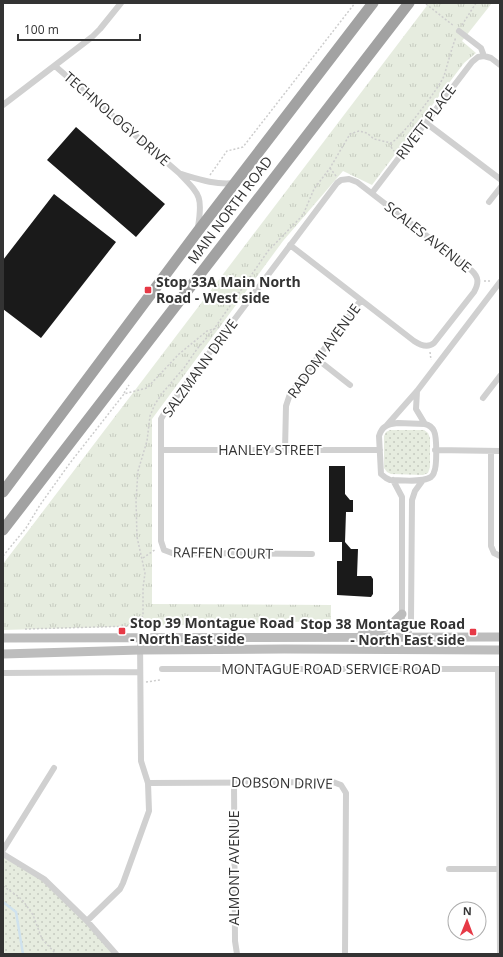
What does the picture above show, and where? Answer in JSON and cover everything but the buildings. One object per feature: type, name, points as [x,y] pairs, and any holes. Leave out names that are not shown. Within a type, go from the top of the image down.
[{"type":"highway","name":"MAIN NORTH ROAD","points":[[3,492],[198,231],[373,3]]},
{"type":"highway","name":"MAIN NORTH ROAD","points":[[3,530],[146,347],[245,215],[409,3]]},
{"type":"main road","points":[[349,637],[390,626],[402,614]]},
{"type":"main road","points":[[408,637],[408,650]]},
{"type":"main road","points":[[3,638],[500,637]]},
{"type":"main road","points":[[3,654],[284,648],[500,650]]},
{"type":"street","points":[[3,105],[92,37],[121,3]]},
{"type":"street","points":[[459,30],[481,48],[484,56],[491,58],[500,65]]},
{"type":"street","name":"RIVETT PLACE","points":[[372,193],[472,62],[478,57],[484,56]]},
{"type":"street","name":"TECHNOLOGY DRIVE","points":[[55,66],[179,173],[197,192],[201,211],[198,231]]},
{"type":"street","points":[[426,123],[500,179]]},
{"type":"street","name":"TECHNOLOGY DRIVE","points":[[179,173],[212,183],[235,183]]},
{"type":"street","name":"SCALES AVENUE","points":[[344,179],[353,179],[372,193],[471,270],[478,278],[478,285],[474,292],[429,348]]},
{"type":"street","name":"SALZMANN DRIVE","points":[[161,450],[161,423],[163,415],[290,245],[338,183],[344,179]]},
{"type":"street","points":[[489,202],[500,188]]},
{"type":"street","points":[[290,245],[417,343],[429,348]]},
{"type":"street","points":[[387,425],[398,423],[425,424],[429,425],[434,430],[434,473],[429,478],[423,480],[393,480],[386,478],[381,474],[379,436],[381,431],[417,391],[497,282]]},
{"type":"street","name":"RADOMI AVENUE","points":[[285,450],[286,406],[290,394],[361,300]]},
{"type":"street","points":[[317,359],[350,385]]},
{"type":"street","points":[[483,398],[500,376]]},
{"type":"street","points":[[417,391],[416,409],[425,424]]},
{"type":"street","name":"HANLEY STREET","points":[[161,450],[380,450]]},
{"type":"street","name":"RAFFEN COURT","points":[[161,450],[161,541],[164,550],[172,553],[312,554]]},
{"type":"street","points":[[435,450],[500,451]]},
{"type":"street","points":[[491,451],[491,546],[494,552],[500,556]]},
{"type":"street","points":[[393,480],[401,494],[402,502],[402,620],[408,637]]},
{"type":"street","points":[[408,637],[412,620],[412,500],[415,491],[423,480]]},
{"type":"street","points":[[87,921],[120,889],[149,811],[148,783],[141,761],[140,638]]},
{"type":"street","name":"MONTAGUE ROAD SERVICE ROAD","points":[[162,668],[499,669]]},
{"type":"street","points":[[499,669],[498,870],[500,954]]},
{"type":"street","points":[[3,673],[140,672]]},
{"type":"street","points":[[3,850],[54,768]]},
{"type":"street","name":"ALMONT AVENUE","points":[[234,782],[235,941],[237,954]]},
{"type":"street","name":"DOBSON DRIVE","points":[[148,783],[333,782],[341,785],[346,793],[345,954]]},
{"type":"street","points":[[3,854],[44,879],[87,921],[116,954]]},
{"type":"street","points":[[449,869],[498,870]]},
{"type":"path","points":[[208,177],[227,151],[243,147],[355,3]]},
{"type":"path","points":[[18,629],[133,626],[143,616],[143,588],[145,573],[143,558],[137,537],[136,500],[138,471],[147,440],[150,416],[155,404],[214,329],[268,251],[303,215],[314,189],[330,168],[350,134],[359,131],[367,133],[374,139],[391,143],[397,139],[421,110],[443,77],[459,30],[476,3]]},
{"type":"path","points":[[426,4],[459,30]]},
{"type":"path","points":[[391,143],[391,147],[397,154]]},
{"type":"path","points":[[330,168],[337,178]]},
{"type":"path","points":[[482,281],[497,282]]},
{"type":"path","points":[[124,394],[147,388],[179,354],[207,331],[232,324]]},
{"type":"path","points":[[429,348],[432,363]]},
{"type":"path","points":[[3,556],[26,528],[40,505],[70,463],[124,394],[129,385]]},
{"type":"path","points":[[143,558],[158,548]]},
{"type":"path","points":[[146,682],[160,680]]},
{"type":"path","points":[[3,886],[20,897],[24,902],[33,915],[42,939],[56,954]]},
{"type":"green space","points":[[429,3],[492,3],[462,41],[476,53],[464,63],[372,185],[343,171],[283,241],[152,419],[152,604],[331,605],[331,621],[3,630],[3,564]]},
{"type":"green space","points":[[390,430],[424,430],[428,433],[430,438],[430,467],[428,473],[423,475],[391,474],[387,472],[384,468],[384,436],[386,432]]},
{"type":"green space","points":[[3,854],[44,879],[116,954],[3,954]]},
{"type":"waterway","points":[[3,902],[16,912],[23,954]]},
{"type":"place","name":"Stop 33A Main North Road - West side","points":[[148,290]]},
{"type":"place","name":"Stop 39 Montague Road - North East side","points":[[122,631]]},
{"type":"place","name":"Stop 38 Montague Road - North East side","points":[[473,632]]}]
